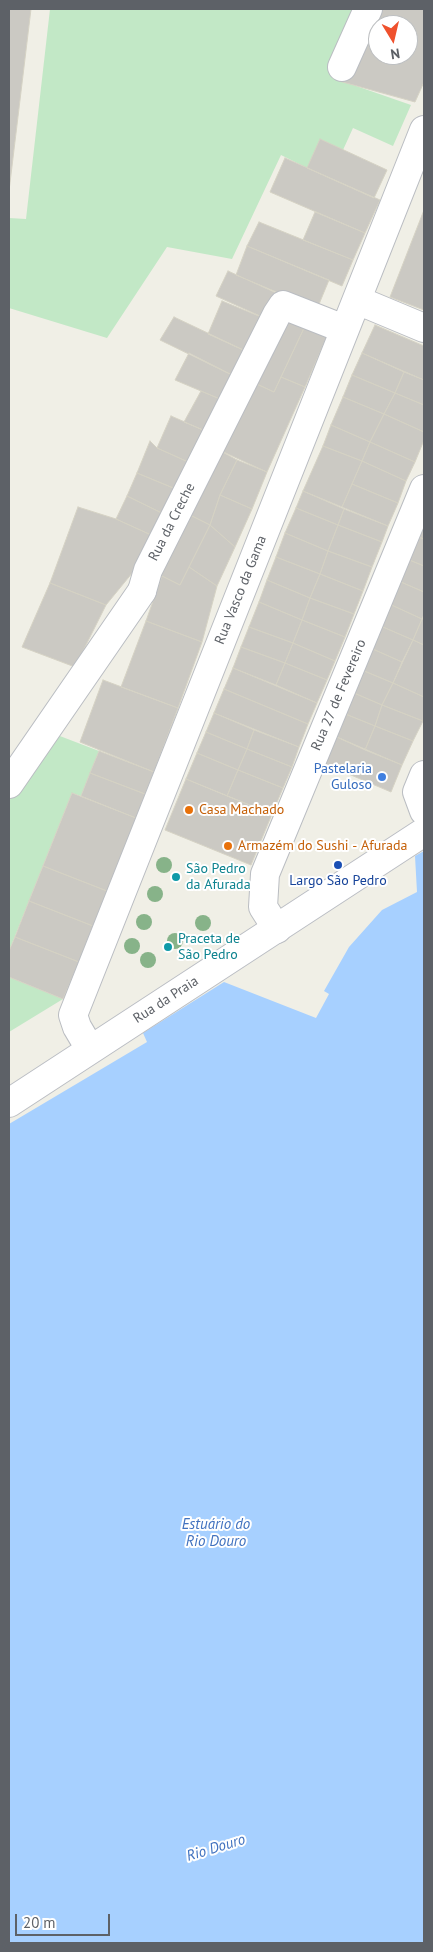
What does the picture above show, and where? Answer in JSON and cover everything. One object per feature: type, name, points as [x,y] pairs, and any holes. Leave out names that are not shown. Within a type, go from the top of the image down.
[{"type":"street","points":[[342,67],[368,9]]},
{"type":"street","name":"Rua Vasco da Gama","points":[[90,1049],[72,1015],[424,130]]},
{"type":"street","points":[[357,300],[424,328]]},
{"type":"street","name":"Rua da Creche","points":[[9,784],[142,592],[148,570],[283,305],[344,329]]},
{"type":"street","name":"Rua 27 de Fevereiro","points":[[276,929],[263,907],[265,874],[424,490]]},
{"type":"street","points":[[424,775],[417,792],[424,811]]},
{"type":"street","name":"Rua da Praia","points":[[9,1103],[424,832]]},
{"type":"green space","points":[[50,9],[357,9],[339,80],[411,105],[393,146],[353,128],[343,150],[307,168],[281,155],[232,259],[167,247],[107,338],[9,308],[9,218],[26,219]]},
{"type":"green space","points":[[52,733],[99,751],[81,796],[72,793],[9,951],[9,801]]},
{"type":"green space","points":[[9,977],[63,999],[9,1032]]},
{"type":"water","name":"Estuário do Rio Douro","points":[[424,851],[424,1943],[9,1943],[9,1124],[147,1042],[143,1033],[224,982],[316,1018],[329,994],[324,991],[349,947],[382,910],[417,892],[415,856]]},
{"type":"building","points":[[9,9],[31,9],[9,191]]},
{"type":"building","points":[[373,9],[424,9],[424,82],[415,102],[339,81],[368,20],[368,65],[418,65],[418,15],[370,15]]},
{"type":"building","points":[[320,139],[387,170],[374,198],[307,168]]},
{"type":"building","points":[[285,158],[380,200],[365,233],[270,192]]},
{"type":"building","points":[[424,210],[424,310],[390,297]]},
{"type":"building","points":[[315,212],[365,233],[353,260],[303,240]]},
{"type":"building","points":[[259,222],[353,260],[342,286],[247,246]]},
{"type":"building","points":[[247,246],[329,280],[317,309],[236,275]]},
{"type":"building","points":[[228,271],[285,297],[271,321],[216,296]]},
{"type":"building","points":[[222,301],[271,321],[254,355],[208,334]]},
{"type":"building","points":[[279,314],[305,326],[274,392],[248,380]]},
{"type":"building","points":[[174,317],[254,355],[240,379],[160,340]]},
{"type":"building","points":[[375,325],[424,346],[424,380],[362,353]]},
{"type":"building","points":[[305,326],[327,336],[305,387],[281,377]]},
{"type":"building","points":[[189,353],[240,379],[227,402],[175,380]]},
{"type":"building","points":[[362,353],[404,372],[395,393],[352,375]]},
{"type":"building","points":[[404,372],[424,380],[424,405],[395,393]]},
{"type":"building","points":[[352,375],[395,393],[384,414],[343,397]]},
{"type":"building","points":[[281,377],[305,387],[267,472],[217,449],[248,380],[274,392]]},
{"type":"building","points":[[201,391],[227,402],[210,433],[184,422]]},
{"type":"building","points":[[395,393],[424,405],[424,432],[384,414]]},
{"type":"building","points":[[343,397],[384,414],[370,442],[331,425]]},
{"type":"building","points":[[384,414],[424,432],[424,440],[415,462],[370,442]]},
{"type":"building","points":[[171,416],[210,433],[195,465],[157,448]]},
{"type":"building","points":[[331,425],[370,442],[362,461],[323,446]]},
{"type":"building","points":[[150,441],[157,448],[195,465],[183,492],[137,473]]},
{"type":"building","points":[[370,442],[415,462],[406,481],[362,461]]},
{"type":"building","points":[[323,446],[362,461],[342,507],[303,491]]},
{"type":"building","points":[[217,449],[237,460],[220,495],[210,525],[182,511]]},
{"type":"building","points":[[237,460],[267,472],[252,509],[220,495]]},
{"type":"building","points":[[362,461],[406,481],[398,503],[352,484]]},
{"type":"building","points":[[137,473],[183,492],[170,517],[127,496]]},
{"type":"building","points":[[352,484],[398,503],[388,526],[342,507]]},
{"type":"building","points":[[303,491],[344,509],[338,525],[296,508]]},
{"type":"building","points":[[220,495],[252,509],[235,547],[210,525]]},
{"type":"building","points":[[127,496],[170,517],[160,539],[116,519]]},
{"type":"building","points":[[78,507],[116,519],[160,539],[106,605],[50,583]]},
{"type":"building","points":[[296,508],[338,525],[328,551],[285,533]]},
{"type":"building","points":[[344,509],[388,526],[382,542],[338,525]]},
{"type":"building","points":[[182,511],[210,525],[180,585],[152,571]]},
{"type":"building","points":[[424,511],[424,539],[413,535]]},
{"type":"building","points":[[210,525],[235,547],[217,586],[189,567]]},
{"type":"building","points":[[338,525],[382,542],[372,567],[328,551]]},
{"type":"building","points":[[285,533],[328,551],[320,574],[276,557]]},
{"type":"building","points":[[413,535],[424,539],[424,566],[402,557]]},
{"type":"building","points":[[328,551],[372,567],[363,591],[320,574]]},
{"type":"building","points":[[276,557],[320,574],[310,598],[267,580]]},
{"type":"building","points":[[402,557],[424,566],[424,592],[394,579]]},
{"type":"building","points":[[189,567],[217,586],[202,642],[146,621],[162,576],[180,585]]},
{"type":"building","points":[[320,574],[363,591],[354,614],[310,598]]},
{"type":"building","points":[[394,579],[424,592],[424,614],[422,619],[385,602]]},
{"type":"building","points":[[267,580],[310,598],[302,620],[259,602]]},
{"type":"building","points":[[50,583],[106,605],[75,667],[22,647]]},
{"type":"building","points":[[310,598],[354,614],[345,637],[302,620]]},
{"type":"building","points":[[259,602],[302,620],[293,643],[249,627]]},
{"type":"building","points":[[385,602],[422,619],[413,640],[376,624]]},
{"type":"building","points":[[422,619],[424,620],[424,645],[413,640]]},
{"type":"building","points":[[302,620],[345,637],[335,661],[293,643]]},
{"type":"building","points":[[146,621],[202,642],[178,708],[121,687]]},
{"type":"building","points":[[376,624],[413,640],[402,662],[366,646]]},
{"type":"building","points":[[249,627],[293,643],[285,663],[241,647]]},
{"type":"building","points":[[413,640],[424,645],[424,697],[393,683]]},
{"type":"building","points":[[293,643],[335,661],[327,680],[285,663]]},
{"type":"building","points":[[366,646],[402,662],[393,683],[357,668]]},
{"type":"building","points":[[241,647],[285,663],[276,685],[233,668]]},
{"type":"building","points":[[285,663],[327,680],[317,703],[276,685]]},
{"type":"building","points":[[233,668],[317,703],[308,724],[224,689]]},
{"type":"building","points":[[357,668],[393,683],[382,705],[347,690]]},
{"type":"building","points":[[103,680],[178,708],[154,772],[80,742]]},
{"type":"building","points":[[393,683],[424,697],[423,721],[382,705]]},
{"type":"building","points":[[224,689],[308,724],[299,747],[214,713]]},
{"type":"building","points":[[347,690],[382,705],[375,726],[338,711]]},
{"type":"building","points":[[382,705],[423,721],[413,741],[375,726]]},
{"type":"building","points":[[338,711],[375,726],[365,750],[330,734]]},
{"type":"building","points":[[214,713],[254,730],[247,749],[206,732]]},
{"type":"building","points":[[375,726],[413,741],[402,765],[365,750]]},
{"type":"building","points":[[254,730],[299,747],[292,767],[247,749]]},
{"type":"building","points":[[206,732],[247,749],[238,770],[197,753]]},
{"type":"building","points":[[330,734],[402,765],[391,792],[318,761]]},
{"type":"building","points":[[247,749],[292,767],[283,788],[238,770]]},
{"type":"building","points":[[99,751],[154,772],[145,794],[90,773]]},
{"type":"building","points":[[197,753],[238,770],[227,796],[186,779]]},
{"type":"building","points":[[238,770],[283,788],[272,814],[227,796]]},
{"type":"building","points":[[90,773],[145,794],[136,818],[81,796]]},
{"type":"building","points":[[186,779],[272,814],[251,865],[165,830]]},
{"type":"building","points":[[72,793],[136,818],[107,891],[43,866]]},
{"type":"building","points":[[43,866],[107,891],[93,926],[29,901]]},
{"type":"building","points":[[29,901],[93,926],[79,962],[15,937]]},
{"type":"building","points":[[15,937],[79,962],[63,999],[9,977],[9,951]]},
{"type":"place","name":"Pastelaria Guloso","points":[[382,777]]},
{"type":"place","name":"Casa Machado","points":[[189,810]]},
{"type":"place","name":"Armazém do Sushi - Afurada","points":[[228,846]]},
{"type":"place","name":"Largo São Pedro","points":[[338,865]]},
{"type":"place","name":"São Pedro da Afurada","points":[[176,877]]},
{"type":"place","name":"Praceta de São Pedro","points":[[168,947]]},
{"type":"water label","name":"Rio Douro","points":[[216,1848]]}]
